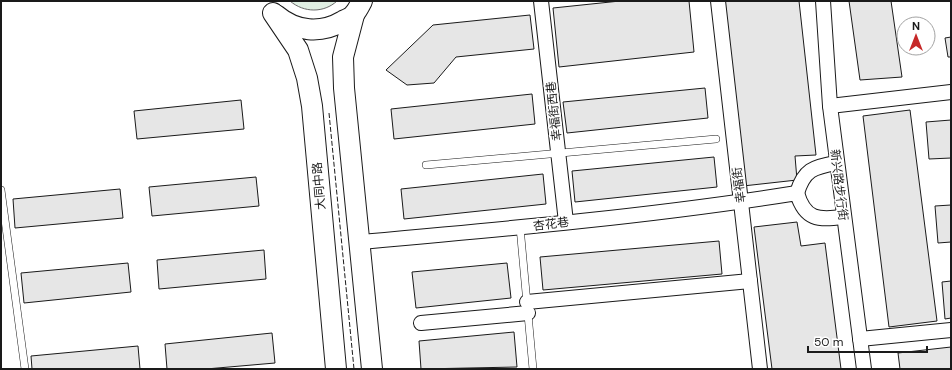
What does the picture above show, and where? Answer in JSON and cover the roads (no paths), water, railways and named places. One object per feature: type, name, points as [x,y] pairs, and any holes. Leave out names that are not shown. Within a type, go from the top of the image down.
[{"type":"main road","points":[[270,7],[289,24],[301,29],[315,30],[334,26],[358,8]]},
{"type":"main road","name":"大同中路","points":[[270,7],[298,50],[307,78],[312,106],[336,369]]},
{"type":"main road","points":[[358,8],[343,57],[346,116],[372,369]]},
{"type":"street","name":"幸福街西巷","points":[[542,1],[566,222]]},
{"type":"street","name":"幸福街","points":[[718,1],[760,369]]},
{"type":"street","name":"新兴路步行街","points":[[822,1],[836,163],[864,369]]},
{"type":"street","points":[[830,106],[951,92]]},
{"type":"street","points":[[836,163],[809,170],[801,180],[798,193],[802,207],[812,217],[827,219],[843,217]]},
{"type":"street","name":"杏花巷","points":[[360,242],[520,228],[741,202],[798,193]]},
{"type":"street","points":[[421,323],[528,308],[750,281]]},
{"type":"street","points":[[860,339],[951,330]]},
{"type":"lane","points":[[426,165],[716,140]]},
{"type":"lane","points":[[1,190],[25,369]]},
{"type":"lane","points":[[520,228],[533,369]]}]
